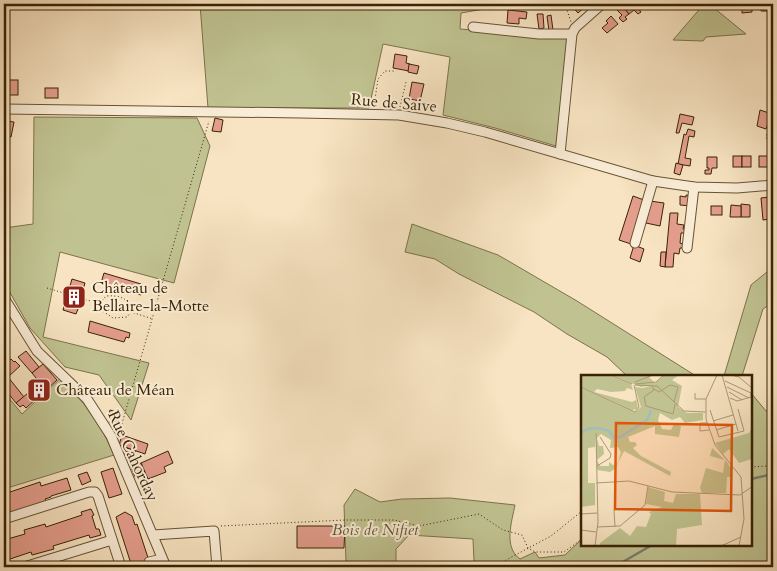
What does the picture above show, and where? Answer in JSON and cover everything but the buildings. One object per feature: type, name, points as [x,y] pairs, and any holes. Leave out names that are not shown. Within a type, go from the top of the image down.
[{"type":"street","points":[[473,27],[539,34],[574,31],[602,4]]},
{"type":"street","points":[[560,154],[574,31]]},
{"type":"street","name":"Rue de Saive","points":[[4,109],[373,114],[399,116],[457,125],[653,181],[694,187],[737,188],[773,185]]},
{"type":"street","points":[[635,243],[653,181]]},
{"type":"street","points":[[687,248],[694,187]]},
{"type":"street","name":"Rue Cahorday","points":[[4,298],[37,351],[88,399],[111,436],[164,563]]},
{"type":"street","points":[[4,519],[89,492],[95,492],[98,496],[121,567]]},
{"type":"street","points":[[153,535],[214,531],[217,567]]},
{"type":"street","points":[[24,567],[112,540]]},
{"type":"street","points":[[149,562],[164,563]]},
{"type":"path","points":[[565,4],[574,31]]},
{"type":"path","points":[[373,114],[378,79],[385,71],[394,71]]},
{"type":"path","points":[[399,116],[406,82]]},
{"type":"path","points":[[119,434],[211,112]]},
{"type":"path","points":[[771,121],[766,137],[773,155]]},
{"type":"path","points":[[47,288],[67,294]]},
{"type":"path","points":[[106,296],[121,297],[129,303],[131,312],[127,317],[113,318],[101,310],[101,300],[106,296]]},
{"type":"path","points":[[82,299],[100,304]]},
{"type":"path","points":[[131,312],[153,319]]},
{"type":"path","points":[[752,467],[767,466],[773,468]]},
{"type":"path","points":[[494,567],[551,536],[581,512]]},
{"type":"path","points":[[218,526],[345,520],[394,520],[419,526],[479,514],[502,530],[522,535],[528,548],[535,552],[564,552],[581,540]]},
{"type":"green space","points":[[200,4],[485,4],[484,9],[461,13],[460,29],[568,38],[559,143],[556,146],[443,115],[450,57],[383,44],[369,108],[208,108]]},
{"type":"green space","points":[[704,4],[709,4],[746,34],[706,37],[703,41],[673,40]]},
{"type":"green space","points":[[34,117],[197,118],[210,146],[174,283],[60,252],[43,337],[149,363],[131,420],[99,375],[65,367],[30,328],[4,282],[4,228],[33,224]]},
{"type":"green space","points":[[412,224],[498,255],[577,301],[694,375],[626,375],[607,357],[534,312],[459,274],[435,259],[405,252]]},
{"type":"green space","points":[[773,267],[773,302],[763,309],[742,375],[724,375],[751,285]]},
{"type":"green space","points":[[62,377],[98,423],[114,455],[4,489],[4,392],[22,414]]},
{"type":"green space","name":"Bois de Nifiet","points":[[752,394],[766,411],[773,409],[773,567],[480,567],[474,561],[473,539],[409,535],[396,549],[396,562],[393,567],[368,567],[346,561],[344,505],[355,489],[380,502],[402,499],[450,498],[515,505],[510,541],[515,554],[520,559],[535,552],[539,558],[565,555],[581,540],[581,546],[752,546]]},
{"type":"waterway","points":[[752,479],[773,474]]},
{"type":"waterway","points":[[614,567],[650,546]]},
{"type":"tunnel","points":[[132,567],[149,562]]},
{"type":"place","name":"Château de Bellaire-la-Motte","points":[[74,297]]},
{"type":"place","name":"Château de Méan","points":[[39,390]]}]
